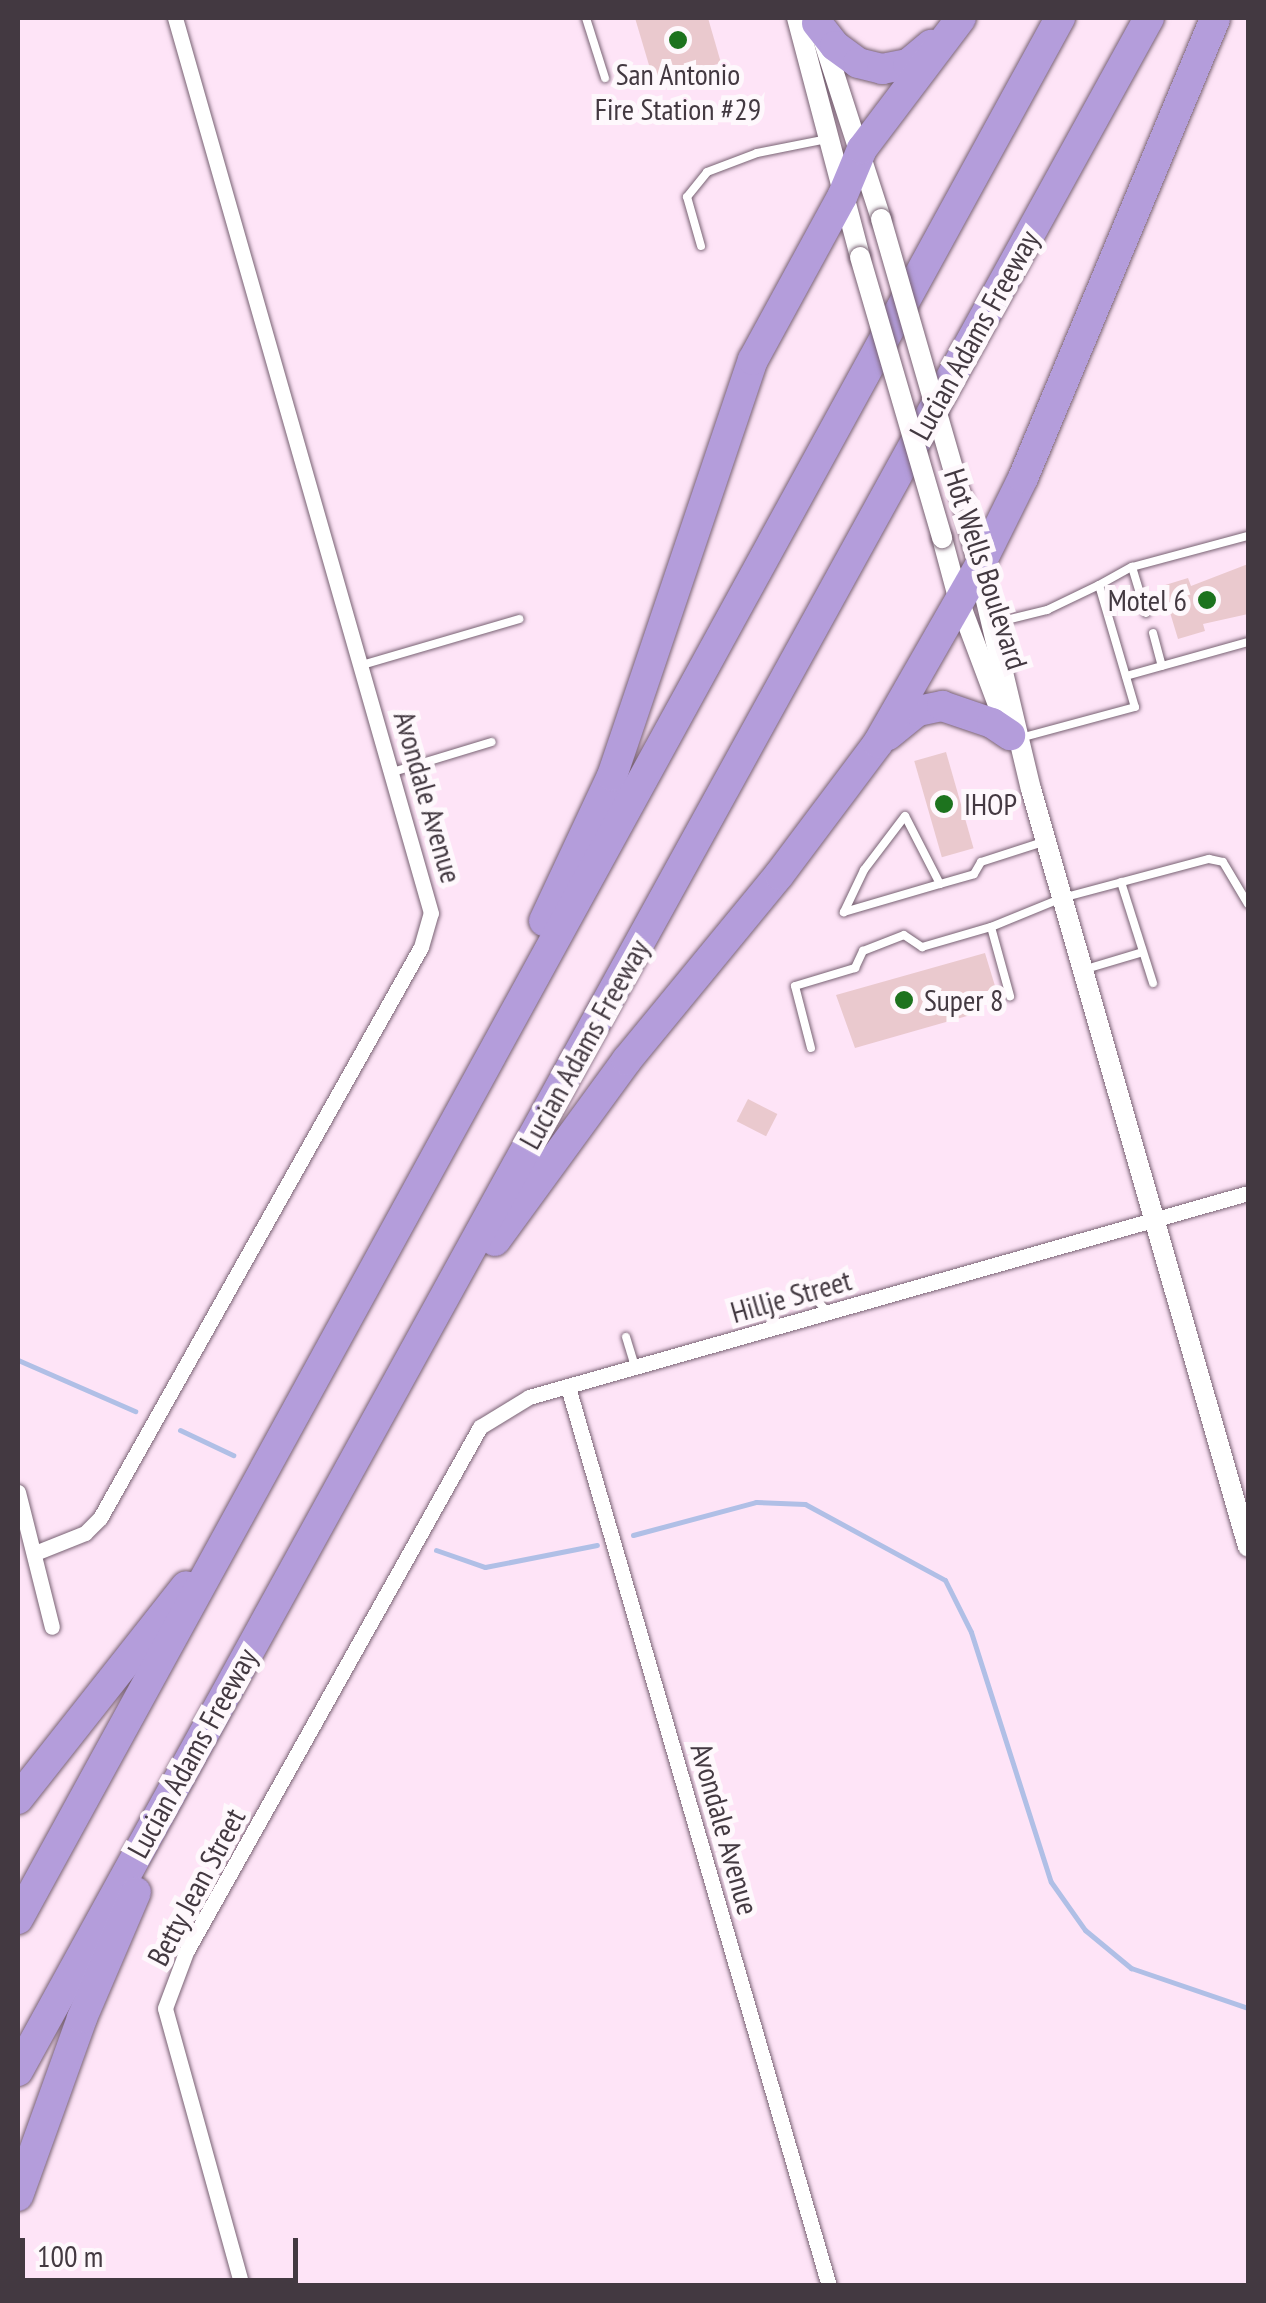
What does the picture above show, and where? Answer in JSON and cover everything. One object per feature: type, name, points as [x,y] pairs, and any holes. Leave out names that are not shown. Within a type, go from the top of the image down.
[{"type":"highway","points":[[18,1919],[1060,18]]},
{"type":"highway","name":"Lucian Adams Freeway","points":[[18,2071],[1149,18]]},
{"type":"highway","points":[[407,1366],[627,1060],[780,875],[878,743],[981,564],[1023,478],[1215,18]]},
{"type":"highway","points":[[810,19],[835,46],[858,63],[882,69],[908,64],[957,23]]},
{"type":"highway","points":[[417,1191],[612,776],[754,360],[842,197],[862,149],[957,23]]},
{"type":"highway","points":[[878,743],[918,711],[942,706],[968,712],[1015,737]]},
{"type":"highway","points":[[18,1800],[241,1517]]},
{"type":"highway","points":[[18,2196],[42,2120],[109,1953],[256,1637]]},
{"type":"street","name":"Avondale Avenue","points":[[35,1553],[85,1532],[100,1518],[429,929],[428,894],[174,18]]},
{"type":"street","name":"Hot Wells Boulevard","points":[[810,19],[827,139],[842,197],[959,601],[1015,737],[1031,788],[1248,1547]]},
{"type":"street","name":"Hot Wells Boulevard","points":[[810,19],[862,149],[981,564],[1015,737]]},
{"type":"street","name":"Hillje Street","points":[[417,1542],[460,1456],[480,1428],[528,1397],[1248,1192]]},
{"type":"street","name":"Avondale Avenue","points":[[568,1387],[829,2286]]},
{"type":"street","points":[[18,1492],[52,1627]]},
{"type":"street","name":"Betty Jean Street","points":[[242,2286],[165,2008],[186,1952],[417,1542]]},
{"type":"lane","points":[[586,18],[605,78]]},
{"type":"lane","points":[[701,246],[687,197],[707,172],[757,153],[827,139]]},
{"type":"lane","points":[[994,623],[1047,610],[1132,567],[1248,536]]},
{"type":"lane","points":[[1132,567],[1146,613]]},
{"type":"lane","points":[[1015,737],[1134,707],[1099,584]]},
{"type":"lane","points":[[362,665],[518,619]]},
{"type":"lane","points":[[1153,634],[1162,666]]},
{"type":"lane","points":[[1126,676],[1248,642]]},
{"type":"lane","points":[[393,772],[492,742]]},
{"type":"lane","points":[[940,884],[905,816],[864,870],[844,912],[882,901],[940,884],[974,874],[982,862],[1046,841]]},
{"type":"lane","points":[[810,1048],[796,986],[855,968],[863,951],[904,935],[922,947],[991,927],[1062,898],[1209,858],[1223,862],[1248,904]]},
{"type":"lane","points":[[1121,882],[1153,983]]},
{"type":"lane","points":[[991,927],[1010,996]]},
{"type":"lane","points":[[1082,970],[1143,952]]},
{"type":"lane","points":[[805,1287],[829,1314]]},
{"type":"lane","points":[[626,1336],[636,1368]]},
{"type":"building","name":"San Antonio Fire Station #29","points":[[635,18],[708,18],[721,63],[654,82]]},
{"type":"building","name":"Motel 6","points":[[1248,564],[1248,614],[1203,624],[1205,631],[1178,639],[1162,586],[1188,578],[1191,586]]},
{"type":"building","name":"IHOP","points":[[946,752],[974,848],[942,857],[914,761]]},
{"type":"building","name":"Super 8","points":[[985,953],[995,986],[983,994],[985,1003],[975,1006],[969,996],[974,1014],[855,1048],[836,995]]},
{"type":"building","points":[[748,1099],[777,1114],[766,1136],[737,1121]]},
{"type":"waterway","points":[[18,1360],[135,1411]]},
{"type":"waterway","points":[[180,1430],[233,1455]]},
{"type":"waterway","points":[[633,1535],[756,1502],[805,1504],[945,1580],[971,1632],[1051,1882],[1085,1930],[1131,1968],[1248,2008]]},
{"type":"waterway","points":[[436,1550],[485,1567],[597,1545]]},
{"type":"place","name":"San Antonio Fire Station #29","points":[[678,40]]},
{"type":"place","name":"Motel 6","points":[[1207,600]]},
{"type":"place","name":"IHOP","points":[[944,804]]},
{"type":"place","name":"Super 8","points":[[904,1000]]}]
